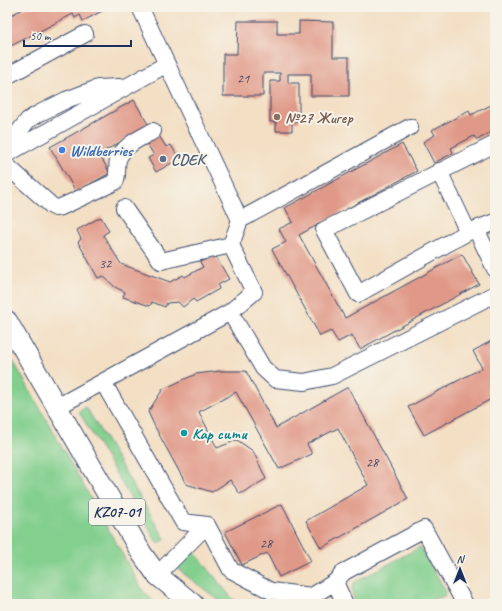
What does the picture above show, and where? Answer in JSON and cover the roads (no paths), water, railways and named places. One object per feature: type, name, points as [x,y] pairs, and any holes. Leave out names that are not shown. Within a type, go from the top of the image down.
[{"type":"main road","name":"KZ07-01","points":[[7,321],[130,535],[157,575],[193,604]]},
{"type":"lane","points":[[140,7],[240,220]]},
{"type":"lane","points":[[7,76],[85,34]]},
{"type":"lane","points":[[7,154],[125,86],[167,64]]},
{"type":"lane","points":[[7,147],[28,120],[38,114],[66,100],[98,88],[125,86]]},
{"type":"lane","points":[[57,407],[230,312],[254,292],[231,245],[240,220],[410,127]]},
{"type":"lane","points":[[7,166],[56,208],[110,186],[115,182],[118,175],[118,160],[124,150],[153,131]]},
{"type":"lane","points":[[495,144],[324,230],[358,294],[472,230],[495,222]]},
{"type":"lane","points":[[439,171],[495,269]]},
{"type":"lane","points":[[124,208],[161,261],[231,245]]},
{"type":"lane","points":[[230,312],[263,368],[275,379],[304,382],[332,376],[495,294]]},
{"type":"lane","points":[[103,382],[183,522],[207,525]]},
{"type":"lane","points":[[157,575],[207,525]]},
{"type":"lane","points":[[207,525],[231,570],[271,591],[312,596],[335,582],[344,572],[424,529],[465,604]]},
{"type":"lane","points":[[335,582],[345,604]]},
{"type":"place","name":"№27 Жигер","points":[[277,117]]},
{"type":"place","name":"Wildberries","points":[[62,150]]},
{"type":"place","name":"CDEK","points":[[163,159]]},
{"type":"place","name":"Кар сити","points":[[184,433]]}]
